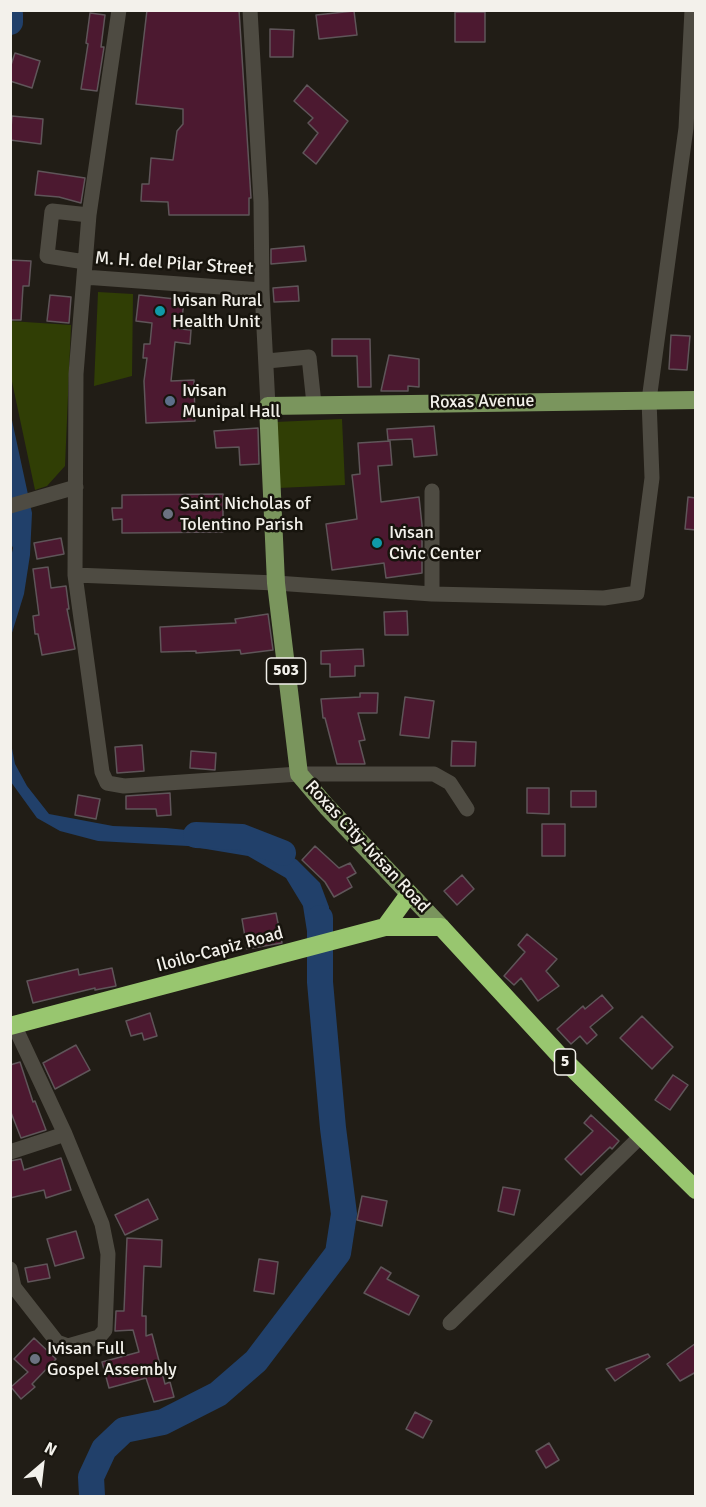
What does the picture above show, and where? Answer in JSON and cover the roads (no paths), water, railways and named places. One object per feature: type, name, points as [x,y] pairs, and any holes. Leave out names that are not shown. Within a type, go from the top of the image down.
[{"type":"highway","points":[[386,927],[409,894]]},
{"type":"highway","name":"Iloilo-Capiz Road","points":[[12,1026],[386,927],[441,927]]},
{"type":"highway","name":"5","points":[[441,927],[561,1057],[696,1190]]},
{"type":"main road","name":"Roxas Avenue","points":[[268,406],[696,400]]},
{"type":"main road","name":"Roxas City-Ivisan Road","points":[[268,406],[276,583],[299,774],[327,807],[441,927]]},
{"type":"street","points":[[119,10],[89,215],[76,374],[75,575],[102,772],[108,783],[124,786],[299,774],[434,774],[450,783],[467,809]]},
{"type":"street","points":[[250,10],[261,202],[262,290],[268,406]]},
{"type":"street","points":[[75,575],[276,583],[432,594],[604,598],[637,593],[652,478],[649,400],[686,128],[692,10]]},
{"type":"street","name":"M. H. del Pilar Street","points":[[89,215],[52,211],[47,256],[84,269],[262,290]]},
{"type":"street","points":[[267,361],[309,357],[314,404]]},
{"type":"street","points":[[10,506],[76,488]]},
{"type":"street","points":[[432,491],[432,594]]},
{"type":"street","points":[[10,1269],[14,1287],[57,1342],[68,1346],[99,1337],[105,1330],[108,1254],[102,1224],[65,1134],[12,1026]]},
{"type":"street","points":[[10,1152],[65,1134]]},
{"type":"street","points":[[450,1323],[641,1136]]},
{"type":"water","points":[[10,411],[32,513],[30,555],[24,594],[11,636],[10,562],[13,548],[10,541]]},
{"type":"water","points":[[10,738],[15,764],[27,786],[49,814],[113,826],[206,832],[272,844],[297,860],[320,883],[329,907],[330,937],[309,944],[303,906],[286,878],[248,856],[188,846],[98,841],[60,831],[37,818],[11,782]]},
{"type":"waterway","points":[[10,14],[10,22]]},
{"type":"waterway","points":[[196,835],[242,837],[283,853]]},
{"type":"waterway","points":[[92,1496],[91,1477],[104,1449],[124,1430],[163,1422],[218,1394],[256,1361],[338,1253],[344,1214],[333,1128],[320,982],[320,918]]},
{"type":"place","name":"Ivisan Rural Health Unit","points":[[160,311]]},
{"type":"place","name":"Ivisan Munipal Hall","points":[[170,401]]},
{"type":"place","name":"Saint Nicholas of Tolentino Parish","points":[[168,514]]},
{"type":"place","name":"Ivisan Civic Center","points":[[377,543]]},
{"type":"place","name":"Ivisan Full Gospel Assembly","points":[[35,1359]]}]
